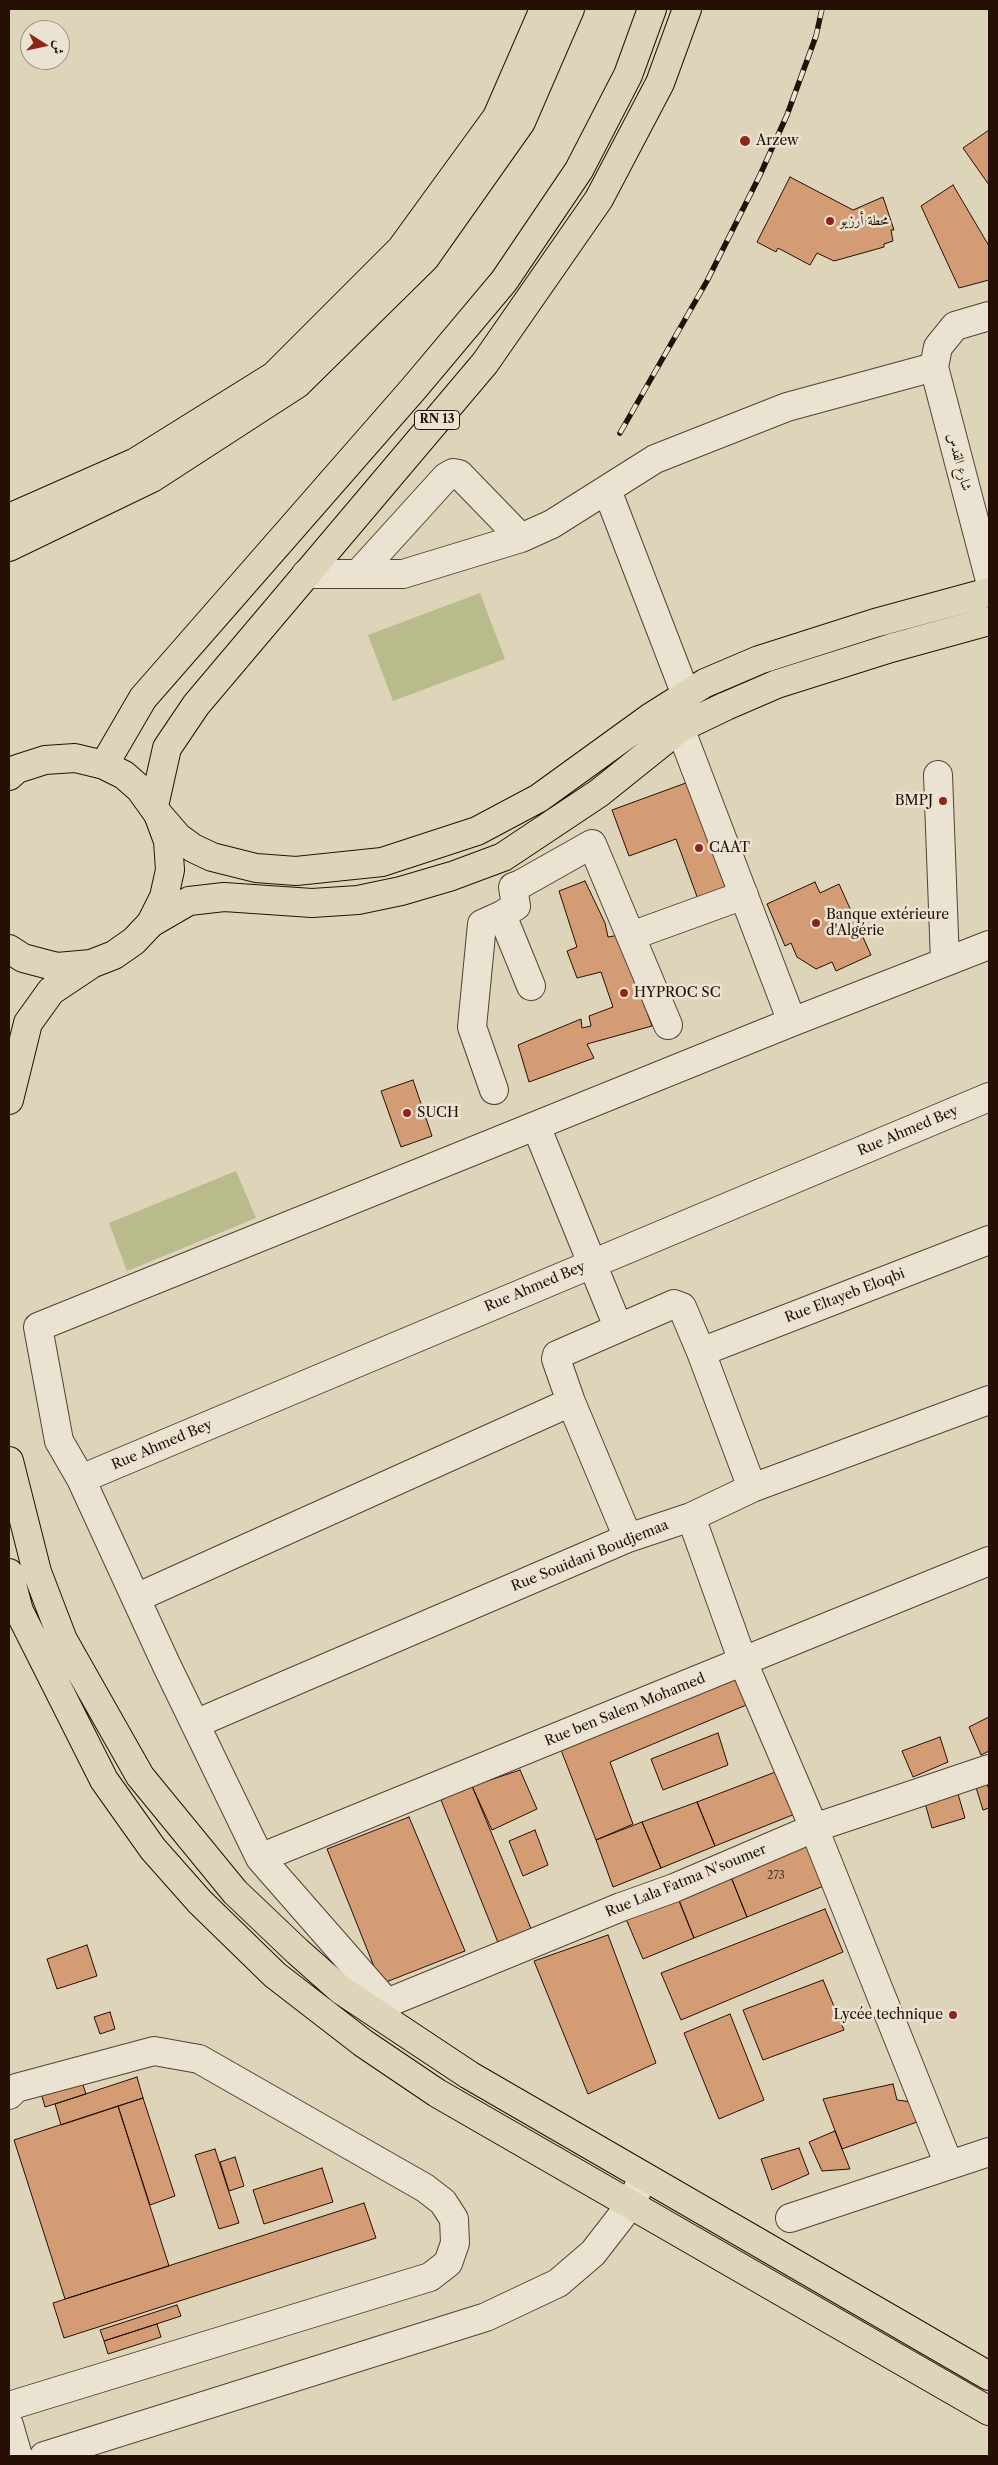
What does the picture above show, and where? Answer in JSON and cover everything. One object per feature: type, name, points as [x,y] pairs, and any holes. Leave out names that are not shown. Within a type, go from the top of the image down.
[{"type":"main road","points":[[9,518],[136,462],[274,376],[401,249],[497,118],[544,9]]},
{"type":"main road","points":[[9,547],[152,478],[297,384],[425,258],[521,122],[570,9]]},
{"type":"main road","name":"RN 13","points":[[104,765],[143,698],[416,387],[504,281],[579,170],[628,75],[652,9]]},
{"type":"main road","name":"RN 13","points":[[156,810],[167,748],[196,705],[484,363],[599,198],[660,83],[687,9]]},
{"type":"main road","points":[[9,776],[17,769],[45,760],[75,758],[104,765],[124,775],[140,789],[178,837],[193,848],[212,857],[256,868],[296,871],[382,862],[477,831],[539,798],[650,717],[705,683],[759,660],[875,623],[989,592]]},
{"type":"main road","points":[[9,1100],[28,1023],[51,991],[91,964],[114,955],[134,941],[151,923],[189,901],[224,897],[312,903],[358,900],[401,892],[503,857],[598,792],[680,728],[777,684],[892,648],[989,621]]},
{"type":"main road","points":[[576,771],[598,792]]},
{"type":"main road","points":[[151,923],[164,897],[170,870],[168,841],[156,810]]},
{"type":"main road","points":[[9,949],[23,958],[57,967],[91,964]]},
{"type":"main road","points":[[9,1461],[37,1572],[63,1640],[140,1776],[235,1892],[340,1990],[470,2075],[989,2376]]},
{"type":"main road","points":[[9,1573],[19,1611],[104,1780],[154,1849],[200,1902],[275,1974],[363,2043],[437,2092],[989,2411]]},
{"type":"street","points":[[306,574],[402,574],[521,538],[552,524],[655,459],[787,407],[936,357],[955,326],[989,316]]},
{"type":"street","name":"شارع القدس","points":[[936,357],[989,577]]},
{"type":"street","points":[[358,574],[446,477],[453,473],[459,474],[521,538]]},
{"type":"street","points":[[607,490],[686,695]]},
{"type":"street","points":[[680,728],[792,1022]]},
{"type":"street","points":[[938,775],[945,962]]},
{"type":"street","points":[[494,1090],[472,1027],[482,924],[516,906],[513,887],[522,884],[592,844],[668,1026]]},
{"type":"street","points":[[631,936],[744,895]]},
{"type":"street","points":[[502,915],[531,986]]},
{"type":"street","points":[[260,1858],[195,1724],[81,1479],[59,1441],[38,1328],[792,1022],[989,945]]},
{"type":"street","name":"Rue Ahmed Bey","points":[[81,1479],[989,1097]]},
{"type":"street","points":[[536,1126],[618,1327]]},
{"type":"street","name":"Rue Eltayeb Eloqbi","points":[[701,1352],[989,1240]]},
{"type":"street","points":[[628,1538],[571,1402],[556,1359],[557,1355],[674,1304],[679,1304],[701,1352],[752,1488]]},
{"type":"street","name":"Rue Souidani Boudjemaa","points":[[195,1724],[628,1538],[691,1517],[752,1488],[989,1400]]},
{"type":"street","points":[[136,1598],[571,1402]]},
{"type":"street","points":[[691,1517],[743,1662],[814,1828],[949,2165]]},
{"type":"street","name":"Rue ben Salem Mohamed","points":[[260,1858],[989,1560]]},
{"type":"street","name":"Rue Lala Fatma N'soumer","points":[[260,1858],[387,2003],[621,1907],[674,1888],[814,1828],[989,1769]]},
{"type":"street","points":[[9,2094],[16,2088],[154,2051],[199,2059],[425,2188],[443,2202],[454,2219],[456,2242],[448,2262],[430,2277],[9,2406]]},
{"type":"street","points":[[790,2218],[989,2152]]},
{"type":"street","points":[[54,2455],[486,2317],[558,2283],[593,2253],[631,2204],[643,2177]]},
{"type":"street","points":[[9,2425],[18,2456]]},
{"type":"green space","points":[[480,593],[505,659],[393,701],[368,635]]},
{"type":"green space","points":[[236,1171],[256,1218],[127,1271],[109,1223]]},
{"type":"building","points":[[989,130],[989,185],[963,148]]},
{"type":"building","name":"محطة أرزيو","points":[[790,177],[853,210],[883,197],[894,230],[891,230],[893,241],[884,244],[884,247],[834,261],[817,253],[810,265],[778,248],[776,252],[757,242]]},
{"type":"building","points":[[953,185],[989,246],[989,280],[959,288],[921,206]]},
{"type":"building","name":"CAAT","points":[[694,780],[733,889],[699,902],[676,839],[629,856],[612,810]]},
{"type":"building","name":"HYPROC SC","points":[[585,881],[605,923],[608,937],[619,935],[652,1026],[587,1044],[594,1058],[529,1082],[518,1045],[581,1019],[582,1028],[591,1026],[589,1016],[613,1007],[601,972],[577,978],[567,951],[577,947],[559,891]]},
{"type":"building","name":"Banque extérieure d'Algérie","points":[[815,882],[820,893],[839,884],[871,955],[836,971],[832,962],[816,969],[797,957],[791,943],[785,946],[767,904]]},
{"type":"building","name":"SUCH","points":[[413,1080],[432,1136],[401,1147],[381,1091]]},
{"type":"building","points":[[739,1674],[751,1703],[610,1762],[633,1824],[596,1840],[561,1750]]},
{"type":"building","points":[[989,1717],[989,1751],[981,1755],[969,1727]]},
{"type":"building","points":[[718,1733],[728,1765],[663,1790],[651,1759]]},
{"type":"building","points":[[940,1737],[948,1762],[913,1777],[902,1751]]},
{"type":"building","points":[[520,1770],[537,1809],[492,1830],[472,1786]]},
{"type":"building","points":[[778,1771],[795,1814],[715,1846],[697,1802]]},
{"type":"building","points":[[985,1781],[989,1789],[989,1808],[983,1810],[975,1784]]},
{"type":"building","points":[[472,1786],[532,1931],[499,1945],[441,1800]]},
{"type":"building","points":[[958,1794],[965,1818],[932,1828],[925,1803]]},
{"type":"building","points":[[697,1802],[715,1846],[661,1868],[642,1822]]},
{"type":"building","points":[[409,1817],[465,1951],[381,1984],[327,1849]]},
{"type":"building","points":[[642,1822],[661,1868],[613,1887],[596,1840]]},
{"type":"building","points":[[535,1830],[548,1865],[523,1876],[509,1841]]},
{"type":"building","points":[[807,1836],[826,1885],[747,1917],[727,1867]]},
{"type":"building","points":[[727,1867],[747,1917],[694,1938],[674,1888]]},
{"type":"building","points":[[674,1888],[694,1938],[643,1959],[621,1907]]},
{"type":"building","points":[[825,1909],[843,1952],[681,2020],[661,1973]]},
{"type":"building","points":[[608,1935],[656,2063],[588,2094],[534,1961]]},
{"type":"building","points":[[87,1945],[97,1976],[57,1989],[47,1959]]},
{"type":"building","points":[[823,1980],[844,2030],[763,2060],[743,2010]]},
{"type":"building","points":[[110,2012],[115,2029],[100,2034],[94,2017]]},
{"type":"building","points":[[730,2014],[764,2100],[719,2119],[684,2033]]},
{"type":"building","points":[[80,2076],[86,2094],[45,2107],[40,2089]]},
{"type":"building","points":[[137,2077],[143,2098],[61,2125],[55,2104]]},
{"type":"building","points":[[893,2084],[897,2100],[912,2102],[917,2122],[842,2149],[823,2099]]},
{"type":"building","points":[[143,2098],[175,2196],[150,2205],[118,2106]]},
{"type":"building","points":[[118,2106],[169,2266],[65,2299],[14,2140]]},
{"type":"building","points":[[835,2131],[850,2169],[822,2171],[809,2142]]},
{"type":"building","points":[[799,2148],[809,2174],[772,2190],[761,2159]]},
{"type":"building","points":[[215,2149],[239,2223],[219,2229],[195,2155]]},
{"type":"building","points":[[235,2157],[244,2186],[229,2191],[220,2162]]},
{"type":"building","points":[[322,2168],[333,2202],[264,2224],[253,2190]]},
{"type":"building","points":[[364,2203],[376,2238],[64,2338],[53,2303]]},
{"type":"building","points":[[177,2305],[181,2316],[104,2341],[100,2330]]},
{"type":"building","points":[[157,2324],[161,2337],[108,2354],[104,2341]]},
{"type":"railway","points":[[620,433],[707,281],[760,175],[787,115],[816,36],[822,9]]},
{"type":"place","name":"Arzew","points":[[745,141]]},
{"type":"place","name":"محطة أرزيو","points":[[830,221]]},
{"type":"place","name":"BMPJ","points":[[943,801]]},
{"type":"place","name":"CAAT","points":[[699,848]]},
{"type":"place","name":"Banque extérieure d'Algérie","points":[[816,923]]},
{"type":"place","name":"HYPROC SC","points":[[624,993]]},
{"type":"place","name":"SUCH","points":[[407,1113]]},
{"type":"place","name":"Lycée technique","points":[[953,2015]]}]
